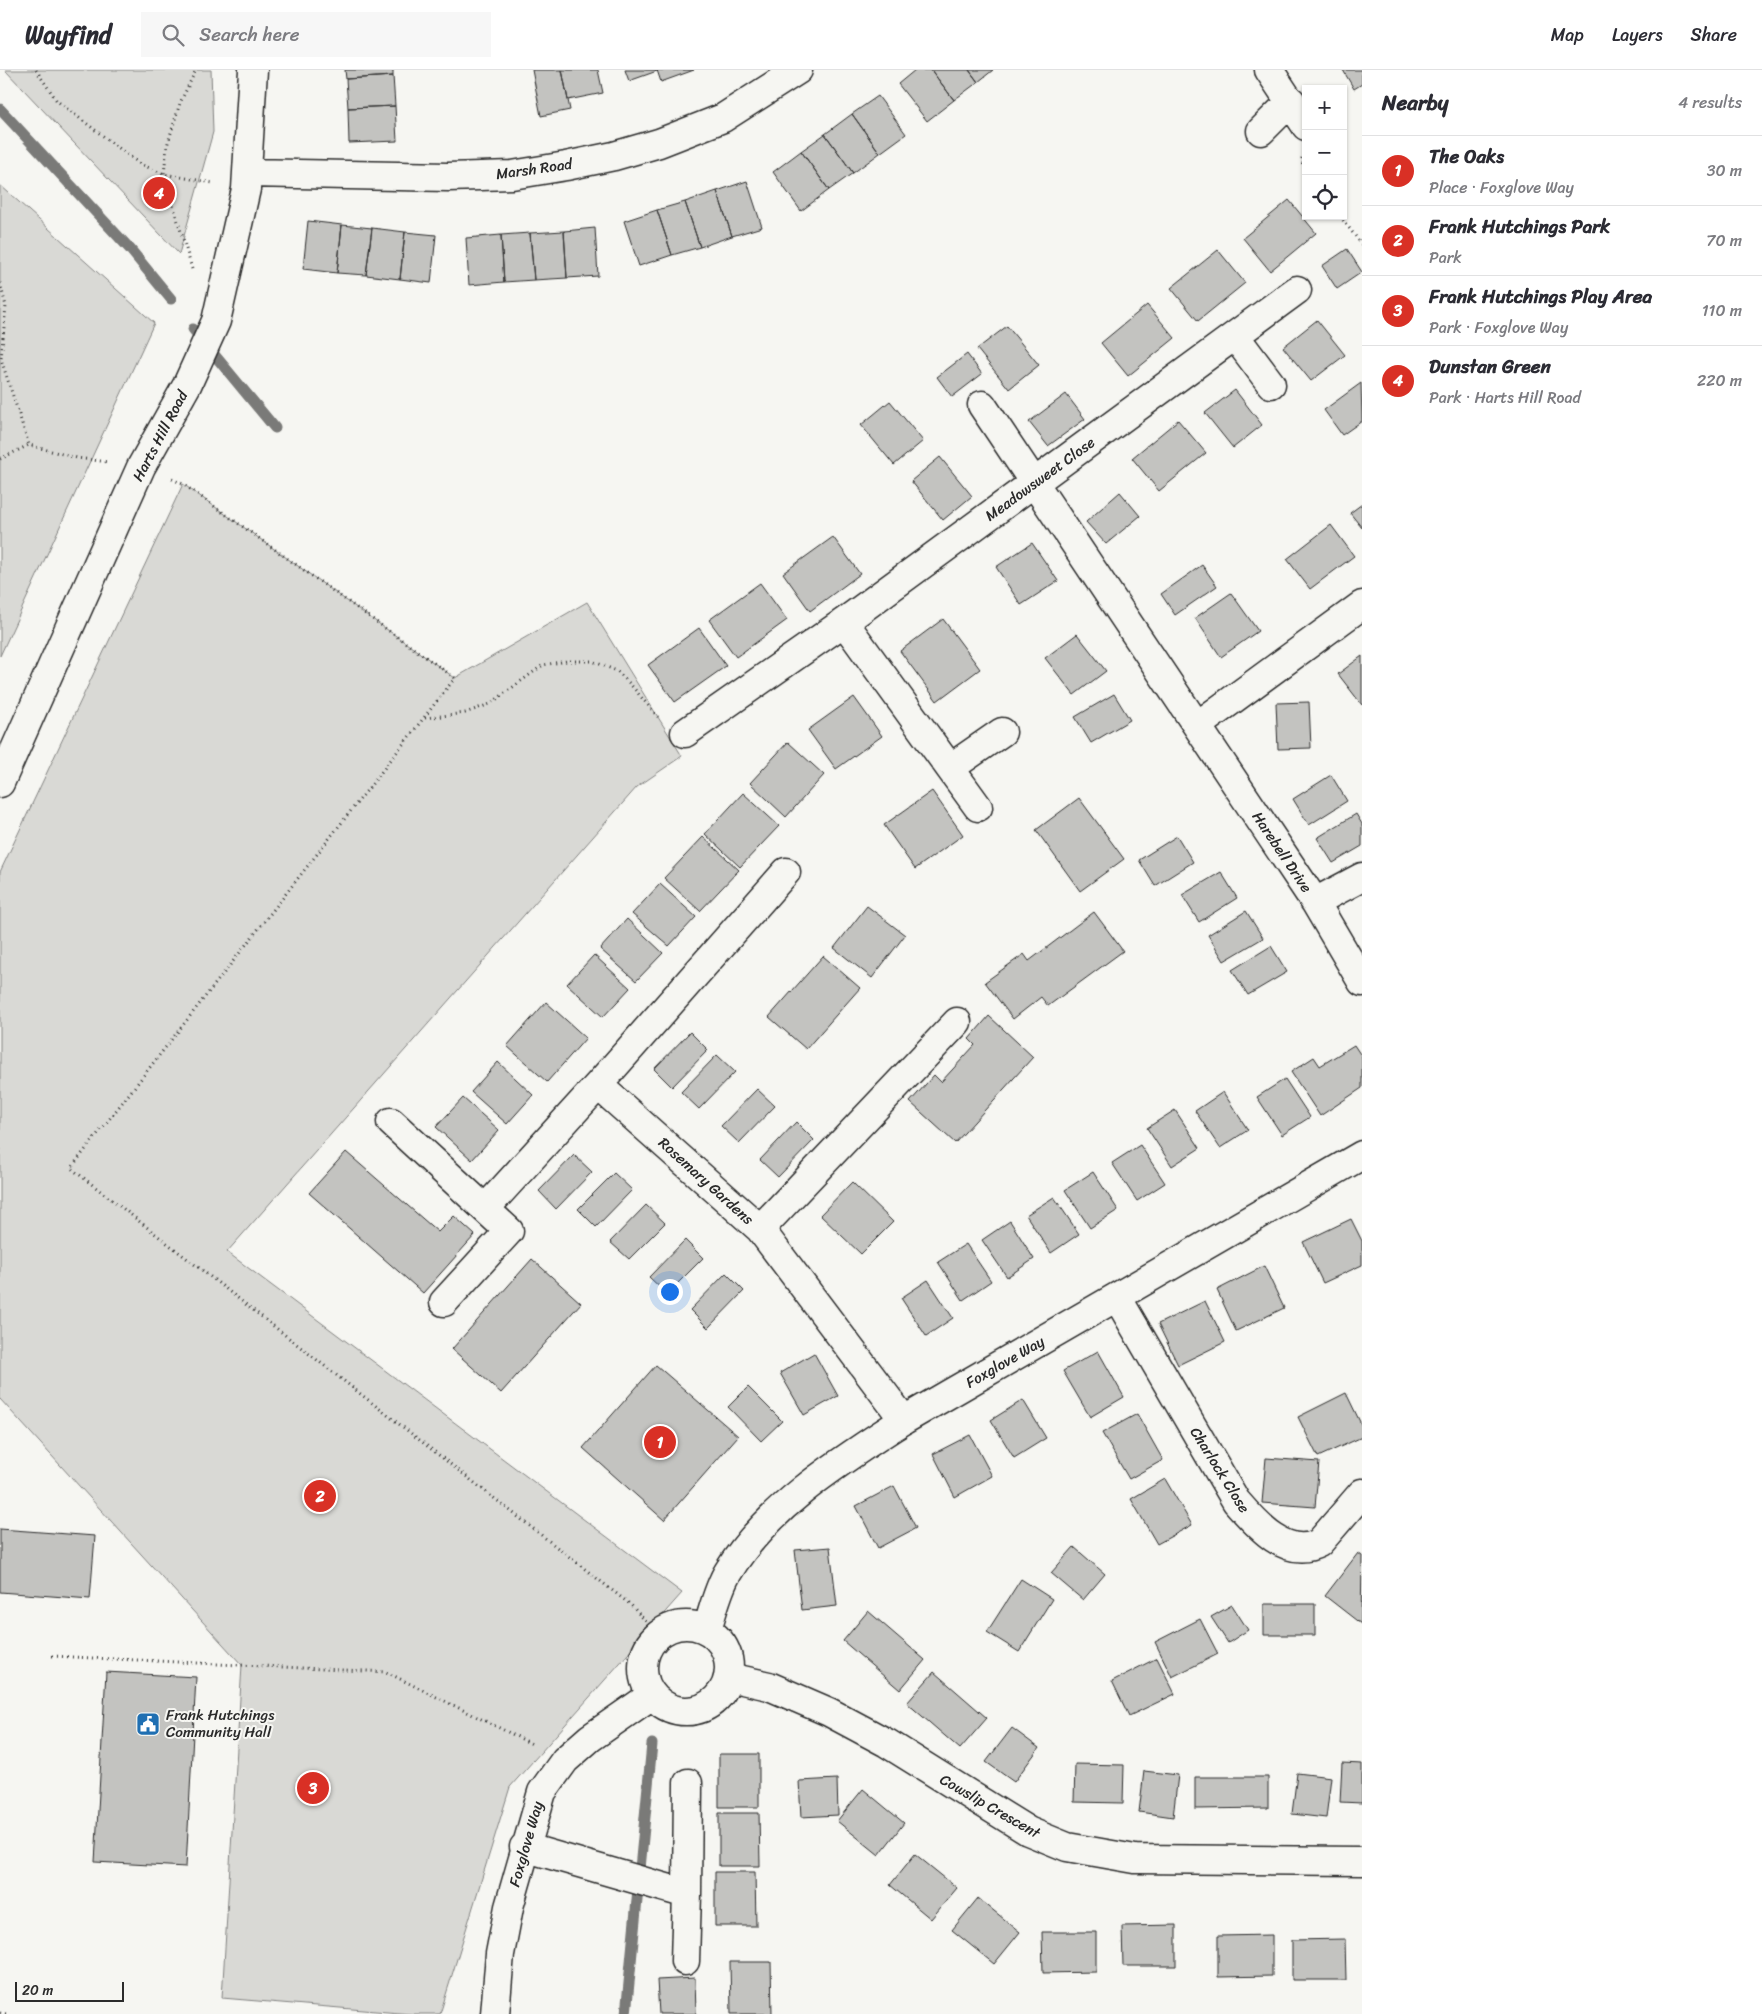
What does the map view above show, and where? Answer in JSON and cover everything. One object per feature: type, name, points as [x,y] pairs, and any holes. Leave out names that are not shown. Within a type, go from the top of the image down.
[{"type":"street","name":"Harts Hill Road","points":[[0,783],[141,467],[187,385],[216,321],[247,181],[253,70]]},
{"type":"street","name":"Marsh Road","points":[[247,181],[512,175],[566,166],[614,156],[659,143],[723,118],[798,70]]},
{"type":"street","points":[[1269,70],[1292,101],[1302,119]]},
{"type":"street","points":[[1261,131],[1292,101]]},
{"type":"street","name":"Meadowsweet Close","points":[[685,733],[844,622],[1296,290]]},
{"type":"street","points":[[1235,336],[1271,384]]},
{"type":"street","name":"Harebell Drive","points":[[982,405],[1315,902],[1362,982]]},
{"type":"street","points":[[1198,725],[1362,605]]},
{"type":"street","points":[[844,622],[978,807]]},
{"type":"street","points":[[950,768],[1002,732]]},
{"type":"street","points":[[485,1209],[598,1085],[786,872]]},
{"type":"street","points":[[1315,902],[1362,877]]},
{"type":"street","points":[[760,1230],[957,1022]]},
{"type":"street","name":"Rosemary Gardens","points":[[598,1085],[760,1230],[904,1420]]},
{"type":"street","points":[[391,1122],[509,1230],[444,1302]]},
{"type":"street","name":"Foxglove Way","points":[[707,1629],[727,1573],[758,1533],[793,1500],[847,1458],[904,1420],[1362,1155]]},
{"type":"street","name":"Charlock Close","points":[[1117,1297],[1236,1501],[1263,1530],[1294,1548],[1312,1547],[1319,1543],[1362,1493]]},
{"type":"street","points":[[679,1625],[693,1625],[707,1629],[718,1638],[726,1650],[729,1663],[729,1677],[724,1690],[704,1707],[691,1710],[677,1710],[665,1705],[652,1694],[646,1685],[643,1672],[644,1658],[649,1645],[658,1635],[679,1625]]},
{"type":"street","name":"Cowslip Crescent","points":[[729,1677],[769,1686],[829,1712],[886,1743],[1028,1831],[1067,1847],[1135,1859],[1362,1860]]},
{"type":"street","name":"Foxglove Way","points":[[495,2014],[500,1954],[509,1907],[524,1847],[542,1792],[565,1760],[590,1738],[652,1694]]},
{"type":"street","points":[[685,1961],[675,1891],[688,1783]]},
{"type":"street","points":[[524,1847],[675,1891]]},
{"type":"path","points":[[36,70],[57,101],[140,164],[164,174],[247,181]]},
{"type":"path","points":[[194,276],[164,174],[167,146],[180,103],[196,70]]},
{"type":"path","points":[[1343,220],[1362,245]]},
{"type":"path","points":[[0,283],[6,306],[1,359],[28,445]]},
{"type":"path","points":[[0,459],[28,445],[78,458],[141,467],[183,484],[455,678],[71,1168],[630,1606],[658,1635]]},
{"type":"path","points":[[425,718],[466,713],[490,704],[543,665],[567,661],[592,661],[617,671],[652,709],[663,726],[685,733]]},
{"type":"path","points":[[52,1656],[386,1672],[565,1760]]},
{"type":"path","points":[[0,2013],[8,2014]]},
{"type":"shaded area","points":[[5,70],[211,70],[213,132],[179,254]]},
{"type":"shaded area","points":[[0,185],[154,323],[0,656]]},
{"type":"shaded area","points":[[183,484],[455,678],[587,602],[682,756],[637,787],[227,1252],[682,1593],[510,1787],[440,2014],[411,2014],[222,1998],[242,1665],[0,1399],[0,872]]},
{"type":"building","points":[[345,70],[393,70],[393,76],[346,79]]},
{"type":"building","points":[[532,70],[562,70],[570,110],[541,116]]},
{"type":"building","points":[[562,70],[598,70],[603,93],[568,100]]},
{"type":"building","points":[[625,70],[657,70],[657,71],[629,81]]},
{"type":"building","points":[[657,70],[694,70],[661,82]]},
{"type":"building","points":[[915,70],[931,70],[954,100],[927,121],[898,84]]},
{"type":"building","points":[[931,70],[969,70],[978,82],[954,100]]},
{"type":"building","points":[[969,70],[993,70],[978,82]]},
{"type":"building","points":[[1343,70],[1362,70],[1362,84],[1354,89]]},
{"type":"building","points":[[393,76],[395,106],[348,108],[346,79]]},
{"type":"building","points":[[878,96],[906,134],[880,153],[852,114]]},
{"type":"building","points":[[395,106],[397,141],[349,143],[348,108]]},
{"type":"building","points":[[852,114],[880,153],[853,173],[825,134]]},
{"type":"building","points":[[825,134],[853,173],[829,190],[801,151]]},
{"type":"building","points":[[801,151],[829,190],[801,211],[773,172]]},
{"type":"building","points":[[747,181],[762,227],[732,236],[717,191]]},
{"type":"building","points":[[717,191],[732,236],[700,247],[685,202]]},
{"type":"building","points":[[1289,200],[1302,216],[1302,220],[1305,220],[1316,233],[1270,271],[1243,238]]},
{"type":"building","points":[[685,202],[700,247],[672,255],[657,210]]},
{"type":"building","points":[[657,210],[672,255],[639,266],[624,221]]},
{"type":"building","points":[[308,221],[342,225],[337,273],[303,269]]},
{"type":"building","points":[[342,225],[372,228],[366,275],[337,273]]},
{"type":"building","points":[[372,228],[405,232],[400,279],[366,275]]},
{"type":"building","points":[[595,228],[598,276],[567,278],[564,231]]},
{"type":"building","points":[[564,231],[567,278],[534,280],[530,233]]},
{"type":"building","points":[[405,232],[436,235],[431,283],[400,279]]},
{"type":"building","points":[[530,233],[534,280],[504,282],[501,235]]},
{"type":"building","points":[[501,235],[504,282],[469,285],[466,238]]},
{"type":"building","points":[[1347,249],[1362,272],[1337,289],[1322,266]]},
{"type":"building","points":[[1218,250],[1245,283],[1198,321],[1171,288]]},
{"type":"building","points":[[1147,305],[1175,338],[1128,376],[1101,343]]},
{"type":"building","points":[[1317,320],[1345,355],[1311,381],[1283,347]]},
{"type":"building","points":[[1007,326],[1039,365],[1009,389],[977,349]]},
{"type":"building","points":[[967,354],[982,374],[952,397],[937,377]]},
{"type":"building","points":[[1361,383],[1362,421],[1342,435],[1324,410]]},
{"type":"building","points":[[1235,390],[1262,425],[1233,448],[1205,413]]},
{"type":"building","points":[[1066,394],[1085,419],[1048,446],[1029,422]]},
{"type":"building","points":[[890,401],[923,441],[894,465],[861,425]]},
{"type":"building","points":[[1178,420],[1206,453],[1159,491],[1132,458]]},
{"type":"building","points":[[940,457],[972,496],[943,520],[911,481]]},
{"type":"building","points":[[1120,492],[1140,516],[1106,544],[1086,522]]},
{"type":"building","points":[[1362,504],[1362,528],[1350,513]]},
{"type":"building","points":[[1331,525],[1354,556],[1310,589],[1287,559]]},
{"type":"building","points":[[833,537],[860,574],[810,611],[783,573]]},
{"type":"building","points":[[1032,543],[1058,581],[1021,605],[996,567]]},
{"type":"building","points":[[1202,565],[1217,586],[1175,615],[1161,594]]},
{"type":"building","points":[[760,583],[787,620],[736,657],[709,620]]},
{"type":"building","points":[[1231,593],[1258,631],[1221,657],[1195,618]]},
{"type":"building","points":[[943,619],[980,669],[937,701],[900,651]]},
{"type":"building","points":[[699,628],[726,666],[675,702],[648,665]]},
{"type":"building","points":[[1077,634],[1106,671],[1074,695],[1045,658]]},
{"type":"building","points":[[1362,656],[1362,705],[1338,674]]},
{"type":"building","points":[[1114,694],[1130,720],[1091,743],[1075,717]]},
{"type":"building","points":[[854,697],[882,736],[836,769],[808,730]]},
{"type":"building","points":[[1309,702],[1311,748],[1278,749],[1276,703]]},
{"type":"building","points":[[788,742],[824,775],[786,817],[750,783]]},
{"type":"building","points":[[1331,775],[1347,801],[1309,825],[1293,799]]},
{"type":"building","points":[[932,791],[963,835],[915,869],[884,825]]},
{"type":"building","points":[[743,793],[779,826],[740,867],[705,834]]},
{"type":"building","points":[[1079,798],[1124,859],[1080,891],[1036,830]]},
{"type":"building","points":[[1356,814],[1362,824],[1362,846],[1333,863],[1317,838]]},
{"type":"building","points":[[1177,836],[1193,862],[1155,886],[1139,860]]},
{"type":"building","points":[[703,837],[739,870],[700,911],[664,878]]},
{"type":"building","points":[[1221,872],[1237,898],[1199,922],[1182,895]]},
{"type":"building","points":[[660,884],[696,917],[669,946],[632,914]]},
{"type":"building","points":[[867,906],[905,935],[872,978],[834,948]]},
{"type":"building","points":[[1246,911],[1263,938],[1224,961],[1208,935]]},
{"type":"building","points":[[1094,912],[1123,951],[1048,1006],[1041,997],[1013,1019],[985,982],[1024,954],[1029,961]]},
{"type":"building","points":[[627,919],[663,953],[636,981],[600,949]]},
{"type":"building","points":[[1271,946],[1287,972],[1248,995],[1232,970]]},
{"type":"building","points":[[594,955],[630,988],[603,1017],[567,984]]},
{"type":"building","points":[[823,956],[860,988],[806,1049],[769,1017]]},
{"type":"building","points":[[546,1002],[586,1038],[547,1082],[507,1046]]},
{"type":"building","points":[[989,1016],[1033,1057],[955,1143],[910,1102],[934,1075],[941,1082],[975,1045],[969,1039]]},
{"type":"building","points":[[690,1032],[708,1050],[672,1087],[654,1069]]},
{"type":"building","points":[[1354,1045],[1362,1057],[1362,1088],[1320,1116],[1291,1072],[1314,1057],[1320,1066]]},
{"type":"building","points":[[717,1055],[735,1072],[699,1109],[681,1092]]},
{"type":"building","points":[[498,1062],[533,1095],[507,1124],[471,1092]]},
{"type":"building","points":[[1285,1079],[1310,1117],[1282,1135],[1257,1097]]},
{"type":"building","points":[[757,1089],[775,1106],[739,1143],[721,1126]]},
{"type":"building","points":[[1223,1092],[1248,1130],[1220,1148],[1195,1111]]},
{"type":"building","points":[[463,1098],[499,1130],[472,1160],[436,1127]]},
{"type":"building","points":[[1175,1110],[1200,1148],[1172,1166],[1147,1128]]},
{"type":"building","points":[[796,1122],[814,1140],[778,1177],[760,1160]]},
{"type":"building","points":[[1140,1145],[1165,1183],[1137,1201],[1112,1163]]},
{"type":"building","points":[[346,1152],[438,1232],[454,1216],[475,1235],[423,1293],[309,1193]]},
{"type":"building","points":[[574,1155],[592,1172],[556,1209],[539,1191]]},
{"type":"building","points":[[1093,1172],[1118,1210],[1090,1228],[1065,1190]]},
{"type":"building","points":[[614,1173],[632,1190],[596,1227],[578,1209]]},
{"type":"building","points":[[852,1182],[893,1222],[861,1254],[820,1215]]},
{"type":"building","points":[[1054,1197],[1079,1234],[1051,1253],[1026,1215]]},
{"type":"building","points":[[646,1205],[665,1223],[629,1259],[610,1242]]},
{"type":"building","points":[[1351,1219],[1362,1241],[1362,1265],[1323,1283],[1303,1242]]},
{"type":"building","points":[[1010,1221],[1034,1259],[1007,1277],[982,1240]]},
{"type":"building","points":[[685,1240],[703,1258],[667,1294],[649,1277]]},
{"type":"building","points":[[966,1244],[991,1281],[963,1300],[938,1262]]},
{"type":"building","points":[[532,1259],[581,1303],[501,1393],[452,1349]]},
{"type":"building","points":[[1264,1266],[1284,1308],[1236,1331],[1217,1290]]},
{"type":"building","points":[[726,1273],[744,1291],[708,1328],[690,1310]]},
{"type":"building","points":[[928,1280],[953,1318],[926,1336],[901,1298]]},
{"type":"building","points":[[1205,1301],[1225,1342],[1178,1365],[1158,1324]]},
{"type":"building","points":[[1098,1351],[1124,1397],[1090,1417],[1063,1371]]},
{"type":"building","points":[[814,1353],[838,1396],[804,1415],[780,1373]]},
{"type":"building","points":[[656,1365],[738,1436],[664,1520],[583,1448]]},
{"type":"building","points":[[748,1387],[782,1421],[761,1441],[728,1407]]},
{"type":"building","points":[[1346,1393],[1362,1426],[1362,1437],[1318,1457],[1298,1417]]},
{"type":"building","points":[[1023,1400],[1046,1438],[1014,1458],[991,1420]]},
{"type":"building","points":[[1137,1414],[1163,1460],[1129,1479],[1102,1433]]},
{"type":"building","points":[[970,1435],[992,1476],[955,1497],[933,1454]]},
{"type":"building","points":[[1266,1458],[1319,1462],[1315,1507],[1262,1503]]},
{"type":"building","points":[[1165,1479],[1192,1525],[1157,1544],[1131,1499]]},
{"type":"building","points":[[894,1486],[916,1528],[878,1548],[856,1506]]},
{"type":"building","points":[[0,1529],[95,1536],[90,1599],[0,1592]]},
{"type":"building","points":[[830,1547],[837,1606],[802,1610],[795,1550]]},
{"type":"building","points":[[1074,1547],[1105,1574],[1083,1600],[1051,1573]]},
{"type":"building","points":[[1358,1553],[1362,1556],[1361,1624],[1325,1596]]},
{"type":"building","points":[[1021,1579],[1052,1599],[1019,1652],[987,1632]]},
{"type":"building","points":[[1264,1604],[1315,1604],[1315,1635],[1264,1635]]},
{"type":"building","points":[[1232,1605],[1248,1630],[1228,1643],[1211,1617]]},
{"type":"building","points":[[868,1611],[925,1660],[900,1690],[843,1641]]},
{"type":"building","points":[[1200,1619],[1218,1654],[1172,1677],[1155,1642]]},
{"type":"building","points":[[1157,1658],[1175,1694],[1129,1716],[1112,1681]]},
{"type":"building","name":"Frank Hutchings Community Hall","points":[[106,1672],[196,1677],[186,1867],[95,1862]]},
{"type":"building","points":[[934,1672],[987,1718],[960,1749],[907,1703]]},
{"type":"building","points":[[1012,1728],[1039,1748],[1014,1782],[986,1762]]},
{"type":"building","points":[[719,1754],[759,1754],[759,1807],[719,1807]]},
{"type":"building","points":[[1342,1763],[1362,1764],[1362,1803],[1340,1802]]},
{"type":"building","points":[[1075,1764],[1124,1765],[1123,1803],[1074,1802]]},
{"type":"building","points":[[1144,1771],[1178,1775],[1173,1817],[1139,1812]]},
{"type":"building","points":[[1297,1773],[1331,1777],[1326,1818],[1292,1814]]},
{"type":"building","points":[[1195,1777],[1268,1777],[1268,1808],[1195,1809]]},
{"type":"building","points":[[837,1779],[838,1815],[801,1817],[799,1781]]},
{"type":"building","points":[[863,1789],[904,1823],[879,1855],[837,1821]]},
{"type":"building","points":[[719,1813],[759,1813],[760,1866],[719,1866]]},
{"type":"building","points":[[915,1854],[957,1888],[931,1919],[890,1885]]},
{"type":"building","points":[[715,1872],[755,1872],[756,1926],[715,1926]]},
{"type":"building","points":[[978,1898],[1020,1932],[994,1964],[952,1930]]},
{"type":"building","points":[[1176,1925],[1176,1966],[1123,1966],[1122,1926]]},
{"type":"building","points":[[1042,1932],[1096,1932],[1096,1972],[1043,1973]]},
{"type":"building","points":[[1272,1935],[1272,1976],[1218,1977],[1218,1936]]},
{"type":"building","points":[[1345,1939],[1346,1980],[1292,1980],[1292,1940]]},
{"type":"building","points":[[730,1962],[771,1962],[772,2014],[731,2014]]},
{"type":"building","points":[[695,1978],[696,2014],[659,2014],[657,1980]]},
{"type":"waterway","points":[[0,109],[130,249],[171,299]]},
{"type":"waterway","points":[[193,329],[275,428]]},
{"type":"waterway","points":[[626,2014],[652,1744]]},
{"type":"place","name":"Dunstan Green","points":[[159,193]]},
{"type":"place","name":"The Oaks","points":[[660,1442]]},
{"type":"place","name":"Frank Hutchings Park","points":[[320,1496]]},
{"type":"place","name":"Frank Hutchings Community Hall","points":[[148,1724]]},
{"type":"place","name":"Frank Hutchings Play Area","points":[[313,1788]]}]
